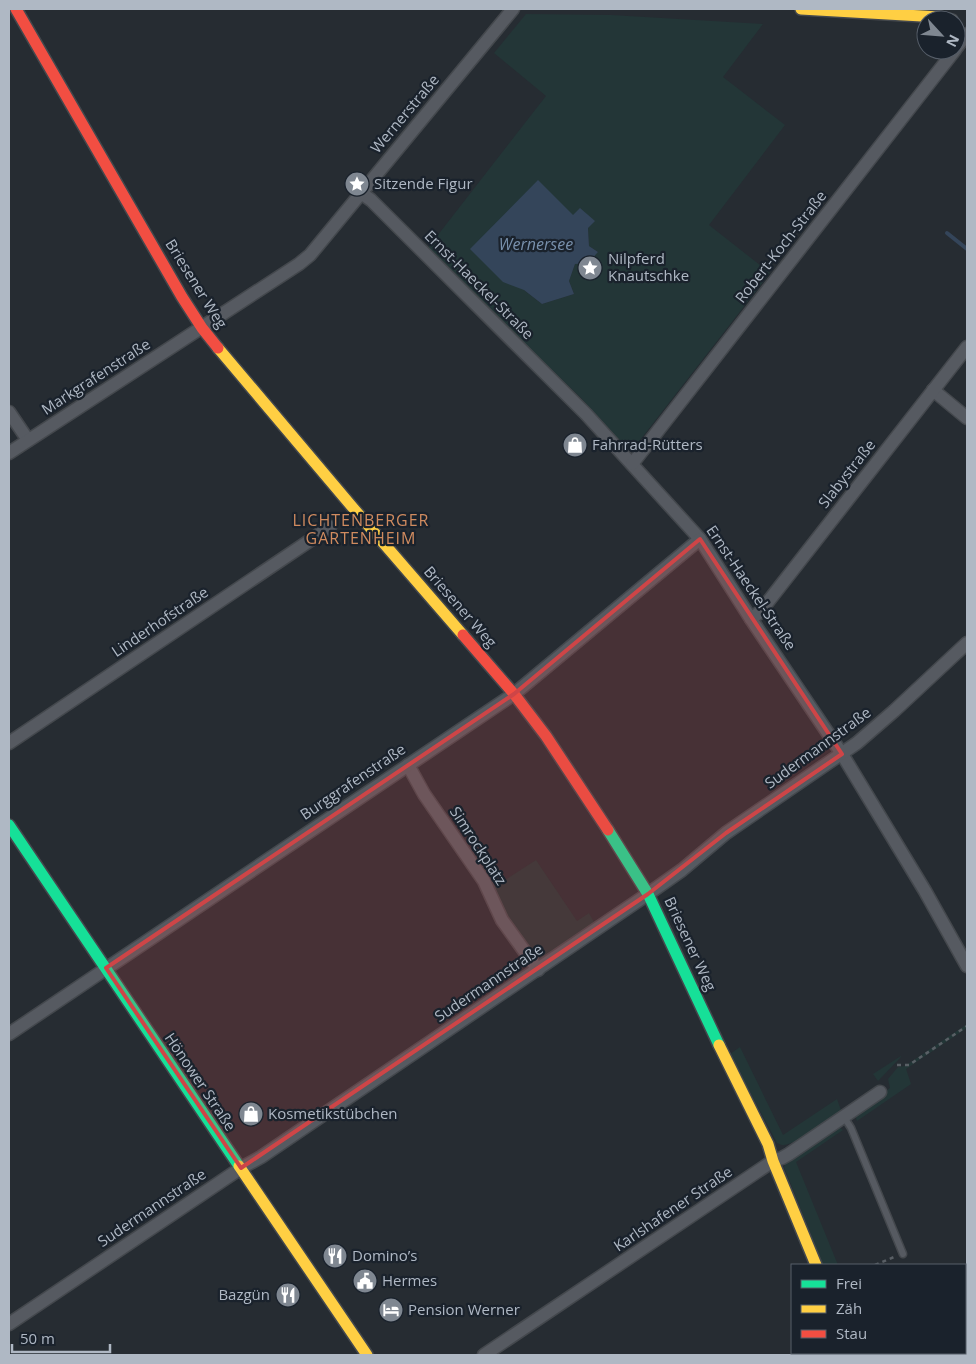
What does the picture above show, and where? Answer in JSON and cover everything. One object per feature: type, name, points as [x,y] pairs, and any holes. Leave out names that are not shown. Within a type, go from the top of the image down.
[{"type":"street","name":"Briesener Weg","points":[[16,9],[182,297],[202,328],[390,552],[514,694],[546,736],[608,829],[648,894],[705,1018],[768,1144],[773,1161],[816,1264]]},
{"type":"street","name":"Wernerstraße","points":[[202,328],[310,255],[513,9]]},
{"type":"street","points":[[801,9],[916,16]]},
{"type":"street","name":"Robert-Koch-Straße","points":[[632,464],[946,60]]},
{"type":"street","name":"Ernst-Haeckel-Straße","points":[[361,192],[579,407],[700,539],[751,619],[842,754],[925,891],[967,966]]},
{"type":"street","name":"Markgrafenstraße","points":[[9,453],[202,328]]},
{"type":"street","name":"Slabystraße","points":[[751,619],[760,612],[967,347]]},
{"type":"street","points":[[933,390],[967,418]]},
{"type":"street","points":[[9,412],[28,440]]},
{"type":"street","name":"Linderhofstraße","points":[[9,743],[330,527]]},
{"type":"street","name":"Burggrafenstraße","points":[[9,1034],[514,694],[700,539]]},
{"type":"street","name":"Sudermannstraße","points":[[9,1324],[241,1168],[261,1157],[538,970],[682,870],[726,833],[842,754],[894,711],[967,643]]},
{"type":"street","name":"Simrockplatz","points":[[408,765],[424,794],[484,882],[502,920],[538,970]]},
{"type":"street","name":"Hönower Straße","points":[[9,825],[367,1355]]},
{"type":"street","name":"Karlshafener Straße","points":[[484,1355],[773,1161],[782,1158],[880,1092]]},
{"type":"lane","points":[[844,1117],[851,1128],[903,1254]]},
{"type":"path","points":[[897,1065],[909,1066],[967,1026]]},
{"type":"path","points":[[878,1264],[903,1254]]},
{"type":"highlighted area","points":[[700,539],[842,754],[726,833],[648,894],[241,1168],[106,968],[514,694]]},
{"type":"shaded area","points":[[526,14],[611,15],[763,24],[723,77],[785,125],[709,225],[770,273],[637,444],[626,447],[581,398],[427,249],[546,96],[494,53]],"holes":[[[594,221],[588,228],[589,246],[598,252],[575,264],[569,281],[574,294],[542,304],[524,290]]]},
{"type":"shaded area","points":[[536,860],[577,921],[589,913],[595,924],[539,961],[504,915],[491,889]]},
{"type":"shaded area","points":[[967,1024],[967,1028],[906,1069],[911,1084],[857,1121],[855,1115],[890,1088],[888,1079],[898,1067],[905,1066]]},
{"type":"shaded area","points":[[740,1047],[783,1135],[837,1099],[842,1113],[795,1142],[787,1145],[777,1143],[730,1054]]},
{"type":"shaded area","points":[[901,1057],[878,1081],[873,1074]]},
{"type":"shaded area","points":[[839,1127],[843,1130],[796,1162],[838,1264],[823,1264],[784,1167],[787,1160]]},
{"type":"water","name":"Wernersee","points":[[538,180],[573,215],[580,208],[595,221],[588,228],[589,246],[598,252],[588,263],[575,264],[569,281],[574,294],[542,304],[524,290],[503,282],[470,249]]},
{"type":"waterway","points":[[947,233],[967,249]]},
{"type":"traffic: fast","points":[[9,825],[239,1166]]},
{"type":"traffic: fast","points":[[608,830],[648,894],[719,1045]]},
{"type":"traffic: slow","points":[[801,9],[916,16]]},
{"type":"traffic: slow","points":[[218,348],[463,635]]},
{"type":"traffic: slow","points":[[719,1045],[768,1144],[773,1161],[816,1264]]},
{"type":"traffic: slow","points":[[239,1166],[367,1355]]},
{"type":"traffic: jam","points":[[16,9],[182,297],[202,328],[218,348]]},
{"type":"traffic: jam","points":[[463,635],[514,694],[546,736],[608,830]]},
{"type":"place","name":"Sitzende Figur","points":[[357,184]]},
{"type":"place","name":"Nilpferd Knautschke","points":[[590,268]]},
{"type":"place","name":"Fahrrad-Rütters","points":[[575,445]]},
{"type":"place","name":"Kosmetikstübchen","points":[[251,1114]]},
{"type":"place","name":"Domino’s","points":[[335,1256]]},
{"type":"place","name":"Hermes","points":[[365,1281]]},
{"type":"place","name":"Bazgün","points":[[288,1295]]},
{"type":"place","name":"Pension Werner","points":[[391,1310]]},
{"type":"district","name":"LICHTENBERGER GARTENHEIM","points":[[361,529]]}]
